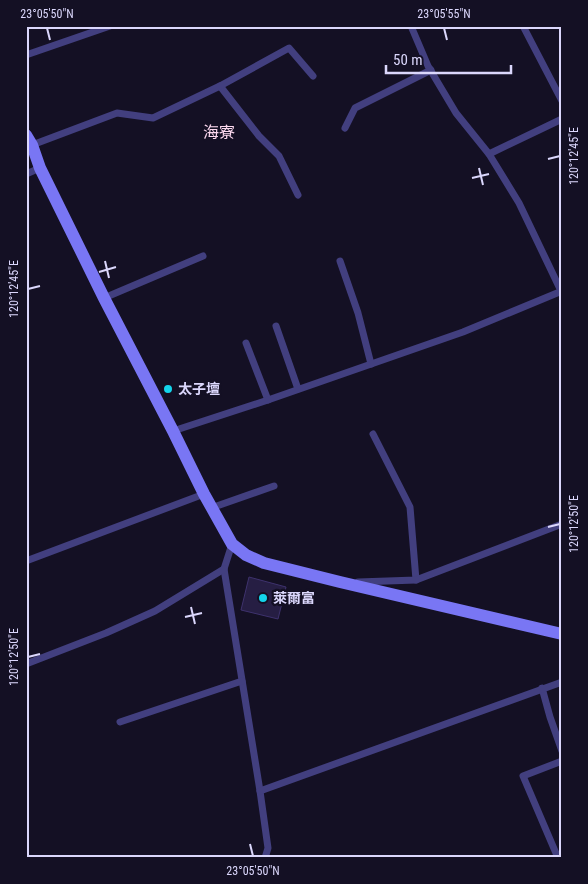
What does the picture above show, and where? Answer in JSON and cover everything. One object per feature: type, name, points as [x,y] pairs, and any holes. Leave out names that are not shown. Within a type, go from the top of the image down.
[{"type":"street","points":[[29,140],[40,168],[104,298],[211,508],[232,544],[246,555],[264,562],[340,582],[562,634]]},
{"type":"lane","points":[[26,55],[110,26]]},
{"type":"lane","points":[[173,431],[463,332],[562,292],[519,203],[489,154],[456,113],[430,70],[411,26]]},
{"type":"lane","points":[[523,26],[562,101]]},
{"type":"lane","points":[[29,140],[117,113],[153,118],[220,86],[289,48],[313,76]]},
{"type":"lane","points":[[345,128],[354,108],[430,70]]},
{"type":"lane","points":[[220,86],[259,136],[279,156],[298,195]]},
{"type":"lane","points":[[489,154],[562,119]]},
{"type":"lane","points":[[26,174],[40,168]]},
{"type":"lane","points":[[104,298],[203,256]]},
{"type":"lane","points":[[340,261],[358,313],[371,364]]},
{"type":"lane","points":[[276,326],[298,389]]},
{"type":"lane","points":[[246,343],[268,400]]},
{"type":"lane","points":[[373,434],[410,507],[416,580]]},
{"type":"lane","points":[[211,508],[274,486]]},
{"type":"lane","points":[[26,561],[204,494]]},
{"type":"lane","points":[[340,582],[416,580],[562,524]]},
{"type":"lane","points":[[232,544],[224,569],[260,791],[268,848],[265,858]]},
{"type":"lane","points":[[26,664],[106,633],[155,611],[224,569]]},
{"type":"lane","points":[[120,722],[242,681]]},
{"type":"lane","points":[[260,791],[562,682]]},
{"type":"lane","points":[[542,688],[562,751]]},
{"type":"lane","points":[[558,858],[523,776],[562,760]]},
{"type":"building","name":"萊爾富","points":[[249,577],[286,587],[278,619],[241,610]]},
{"type":"place","name":"太子壇","points":[[168,389]]},
{"type":"place","name":"萊爾富","points":[[263,598]]},
{"type":"district","name":"海寮","points":[[219,132]]}]
